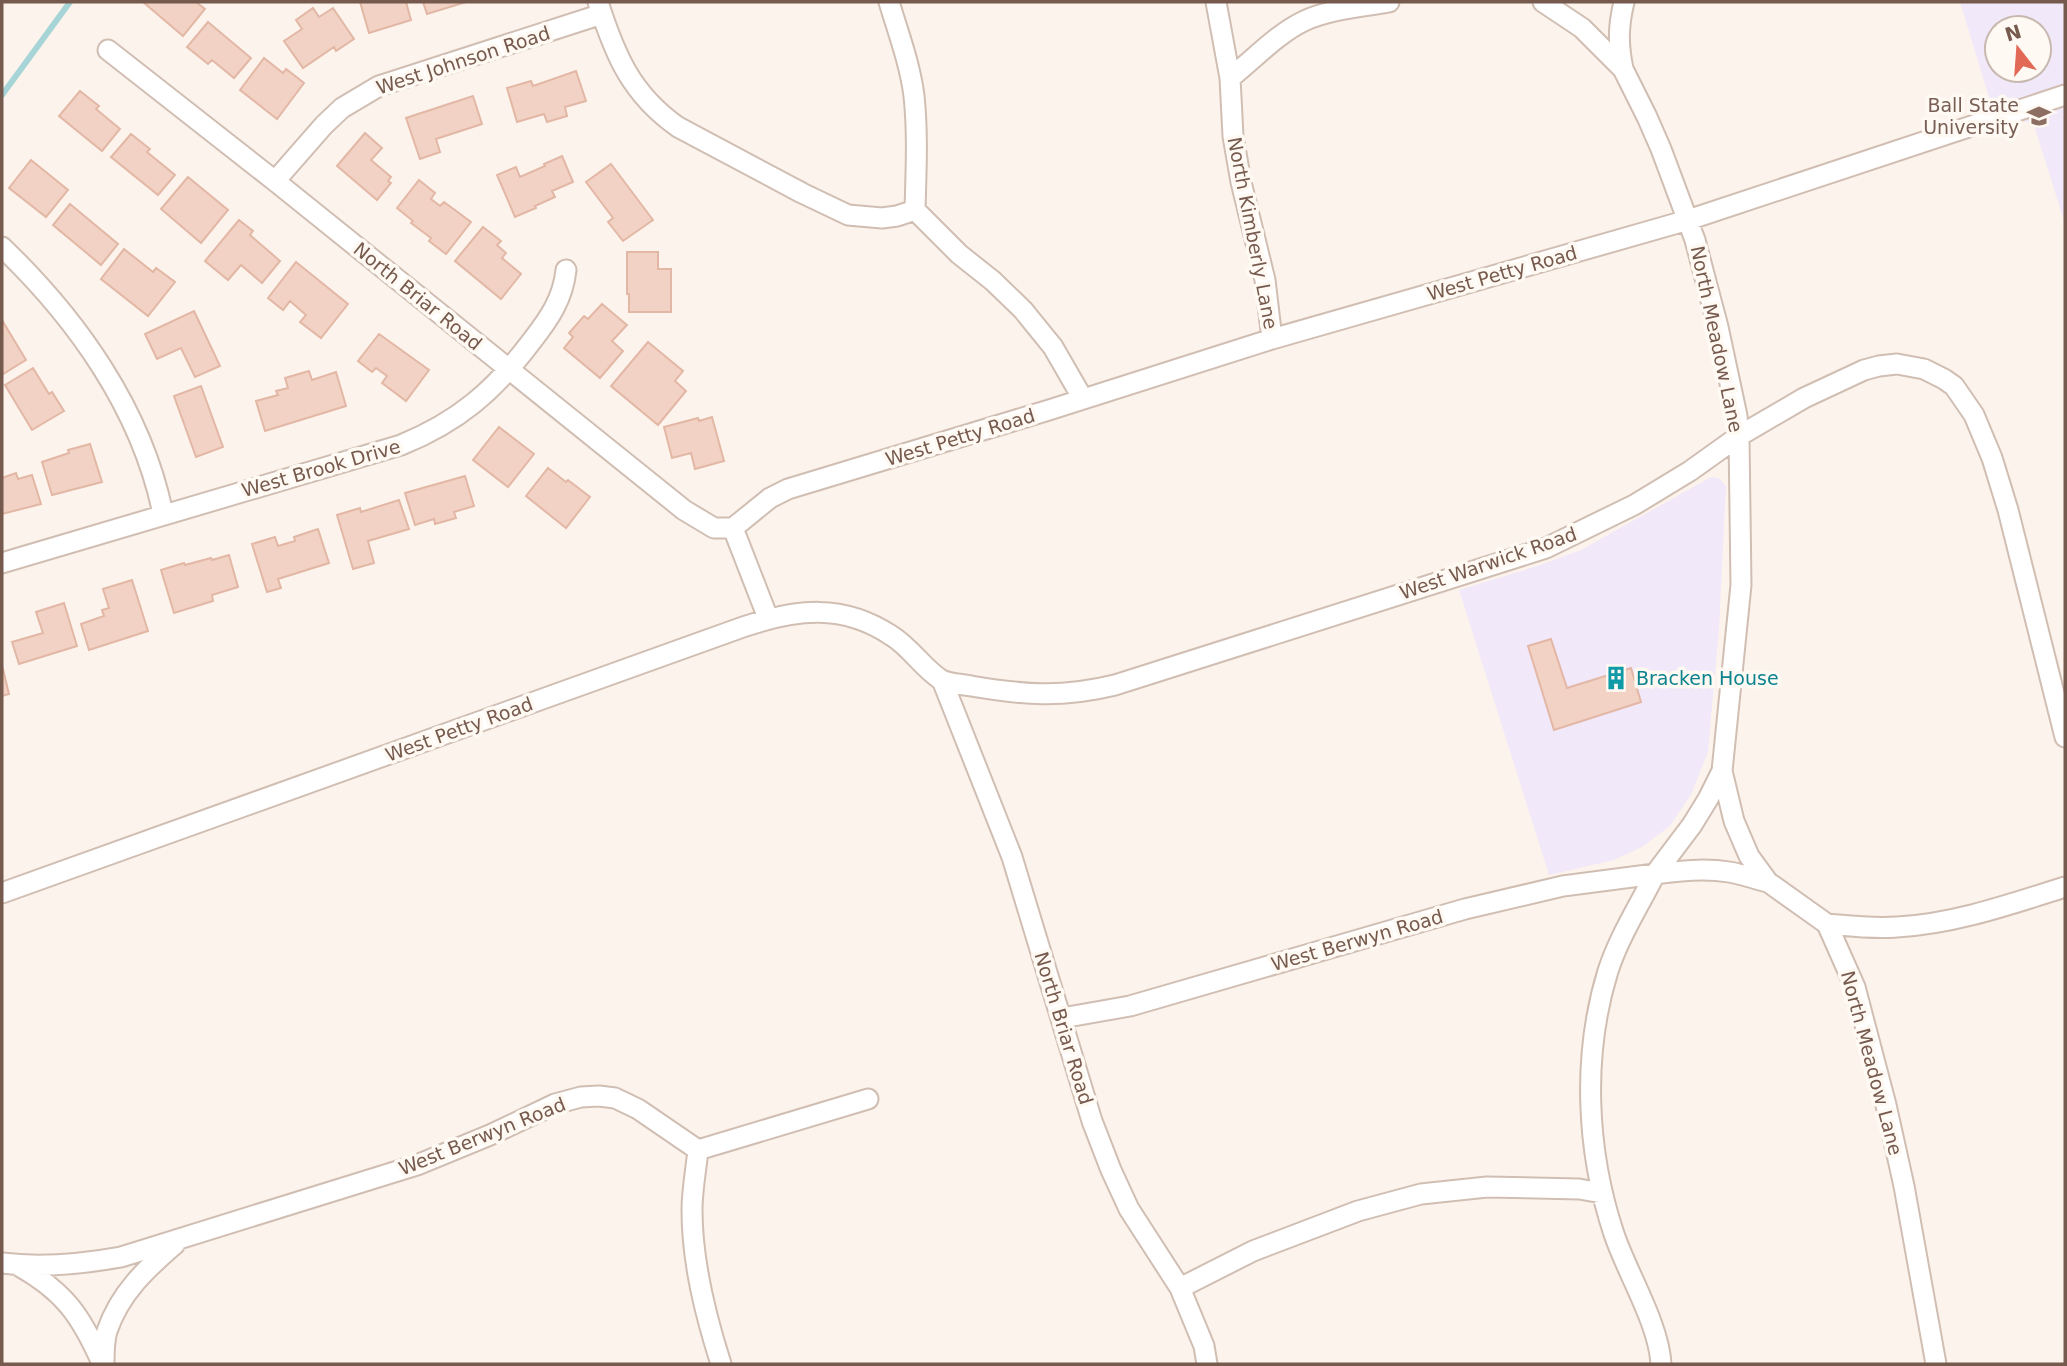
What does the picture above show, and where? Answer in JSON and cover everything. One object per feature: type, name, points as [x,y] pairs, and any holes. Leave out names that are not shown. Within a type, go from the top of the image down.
[{"type":"street","points":[[889,2],[914,94],[915,210],[959,254],[1023,310],[1053,347],[1083,399]]},
{"type":"street","name":"North Kimberly Lane","points":[[1216,2],[1230,78],[1233,136],[1241,182],[1265,280],[1272,339]]},
{"type":"street","points":[[1230,78],[1284,34],[1305,21],[1331,13],[1390,2]]},
{"type":"street","points":[[1543,2],[1582,28],[1623,69]]},
{"type":"street","points":[[1623,69],[1618,26],[1624,2]]},
{"type":"street","points":[[601,8],[621,62],[634,85],[644,98],[678,127],[848,215],[882,218],[915,210]]},
{"type":"street","name":"West Johnson Road","points":[[275,181],[342,108],[379,86],[601,8]]},
{"type":"street","name":"North Briar Road","points":[[108,50],[698,520],[714,528],[733,528]]},
{"type":"street","name":"North Meadow Lane","points":[[1623,69],[1661,149],[1695,240],[1718,327],[1737,416],[1741,585],[1722,771],[1734,821],[1749,856],[1768,882],[1827,924],[1855,988],[1904,1186],[1936,1364]]},
{"type":"street","name":"West Petty Road","points":[[733,528],[770,498],[788,489],[1272,339],[1688,219],[2065,95]]},
{"type":"street","points":[[2,247],[69,320],[110,382],[129,416],[154,474],[163,514]]},
{"type":"street","name":"West Brook Drive","points":[[2,563],[418,438],[469,408],[510,370],[551,317],[565,284],[566,270]]},
{"type":"street","name":"West Warwick Road","points":[[942,680],[1008,692],[1049,695],[1072,694],[1115,685],[1546,548],[1634,505],[1690,471],[1739,436],[1804,398],[1864,370],[1897,364],[1939,375],[1954,386],[1974,415],[2008,510],[2065,737]]},
{"type":"street","points":[[733,528],[768,618],[821,611],[858,619],[892,636],[942,680]]},
{"type":"street","name":"West Petty Road","points":[[2,893],[768,618]]},
{"type":"street","name":"North Briar Road","points":[[942,680],[1012,858],[1092,1121],[1111,1170],[1129,1209],[1180,1288],[1204,1346],[1208,1364]]},
{"type":"street","points":[[1661,1364],[1656,1336],[1614,1235],[1602,1194],[1591,1104],[1591,1047],[1608,970],[1617,947],[1655,874],[1709,799],[1722,771]]},
{"type":"street","name":"West Berwyn Road","points":[[1062,1018],[1130,1006],[1411,923],[1563,886],[1682,870],[1730,872],[1768,882]]},
{"type":"street","points":[[1827,924],[1869,928],[1933,923],[1992,910],[2065,887]]},
{"type":"street","name":"West Berwyn Road","points":[[10,1264],[93,1262],[121,1257],[417,1165],[555,1104],[581,1097],[615,1098],[638,1109],[698,1150]]},
{"type":"street","points":[[720,1364],[702,1296],[692,1233],[698,1150],[868,1099]]},
{"type":"street","points":[[1180,1288],[1253,1251],[1358,1211],[1421,1194],[1487,1187],[1579,1189],[1602,1194]]},
{"type":"street","points":[[103,1364],[106,1333],[120,1303],[141,1274],[181,1238]]},
{"type":"street","points":[[10,1264],[53,1288],[88,1330],[103,1364]]},
{"type":"shaded area","name":"Ball State University","points":[[1960,2],[2065,2],[2065,224],[2034,125],[1992,107],[1985,84],[2053,84],[2053,14],[1983,14],[1983,77]]},
{"type":"shaded area","points":[[1711,477],[1719,478],[1726,486],[1719,629],[1708,752],[1692,793],[1670,826],[1642,847],[1614,860],[1549,875],[1459,590],[1581,550]]},
{"type":"building","points":[[143,2],[196,2],[205,9],[183,36]]},
{"type":"building","points":[[360,2],[406,2],[411,20],[369,33]]},
{"type":"building","points":[[423,2],[466,2],[427,14]]},
{"type":"building","points":[[313,8],[319,17],[333,8],[354,39],[336,51],[334,47],[303,68],[284,41],[302,29],[296,20]]},
{"type":"building","points":[[208,22],[251,58],[234,78],[212,60],[208,64],[187,47]]},
{"type":"building","points":[[264,58],[283,73],[286,69],[304,83],[277,119],[240,90]]},
{"type":"building","points":[[576,71],[586,101],[565,107],[567,116],[547,122],[544,114],[517,122],[507,88],[531,81],[533,86]]},
{"type":"building","points":[[80,91],[99,106],[96,109],[120,129],[102,151],[59,116]]},
{"type":"building","points":[[473,96],[482,124],[436,139],[440,152],[420,159],[406,118]]},
{"type":"building","points":[[365,133],[382,148],[371,160],[391,177],[388,181],[391,183],[377,200],[337,166]]},
{"type":"building","points":[[131,134],[150,149],[147,152],[175,175],[158,195],[111,157]]},
{"type":"building","points":[[562,156],[573,182],[552,191],[555,197],[515,217],[497,175],[516,167],[520,177]]},
{"type":"building","points":[[31,160],[68,190],[46,217],[9,188]]},
{"type":"building","points":[[611,164],[653,220],[623,241],[608,222],[613,218],[586,182]]},
{"type":"building","points":[[188,177],[228,210],[201,243],[161,209]]},
{"type":"building","points":[[419,180],[435,193],[431,199],[440,206],[444,202],[471,222],[446,254],[429,241],[431,238],[397,208]]},
{"type":"building","points":[[70,204],[118,244],[101,265],[53,225]]},
{"type":"building","points":[[239,220],[253,231],[250,235],[280,261],[262,283],[241,265],[228,280],[205,261]]},
{"type":"building","points":[[483,227],[501,241],[497,245],[506,253],[502,258],[521,274],[501,299],[455,261]]},
{"type":"building","points":[[124,249],[153,272],[156,268],[175,282],[148,316],[101,279]]},
{"type":"building","points":[[627,252],[658,252],[658,269],[671,269],[671,312],[629,312]]},
{"type":"building","points":[[296,262],[348,304],[321,338],[300,322],[306,315],[290,301],[283,310],[268,298]]},
{"type":"building","points":[[602,304],[627,325],[612,341],[623,351],[600,378],[564,348],[573,337],[569,333],[584,316],[588,319]]},
{"type":"building","points":[[194,311],[220,366],[195,377],[181,348],[157,359],[145,334]]},
{"type":"building","points":[[2,320],[26,360],[3,374],[2,372]]},
{"type":"building","points":[[379,334],[429,370],[406,401],[382,383],[387,376],[376,368],[372,372],[358,361]]},
{"type":"building","points":[[648,342],[683,371],[675,381],[686,391],[658,425],[611,386]]},
{"type":"building","points":[[33,368],[49,394],[52,392],[64,411],[32,430],[5,385]]},
{"type":"building","points":[[309,371],[312,380],[336,372],[346,406],[265,431],[256,401],[278,395],[276,391],[288,388],[285,378]]},
{"type":"building","points":[[201,386],[223,447],[196,457],[174,396]]},
{"type":"building","points":[[712,417],[724,461],[695,469],[691,453],[672,458],[664,427]]},
{"type":"building","points":[[499,427],[534,454],[508,487],[473,460]]},
{"type":"building","points":[[90,444],[102,482],[52,495],[42,462],[69,453],[68,450]]},
{"type":"building","points":[[548,468],[590,497],[566,528],[526,496]]},
{"type":"building","points":[[16,473],[18,479],[32,475],[41,504],[2,514],[2,478]]},
{"type":"building","points":[[465,476],[474,506],[454,512],[456,518],[435,524],[434,519],[415,525],[405,493]]},
{"type":"building","points":[[399,500],[409,529],[368,541],[374,563],[353,569],[337,515],[360,508],[361,512]]},
{"type":"building","points":[[318,529],[329,563],[278,579],[281,588],[267,592],[252,544],[275,537],[278,546]]},
{"type":"building","points":[[229,555],[238,587],[212,595],[213,601],[174,613],[161,570]]},
{"type":"building","points":[[132,580],[148,631],[89,650],[81,624],[104,616],[102,610],[109,608],[103,589]]},
{"type":"building","points":[[64,603],[77,646],[19,664],[12,642],[43,633],[36,612]]},
{"type":"building","name":"Bracken House","points":[[1551,639],[1567,688],[1631,668],[1641,702],[1554,730],[1528,646]]},
{"type":"building","points":[[2,665],[9,694],[2,696]]},
{"type":"waterway","points":[[2,95],[70,2]]},
{"type":"place","name":"Ball State University","points":[[2039,116]]},
{"type":"place","name":"Bracken House","points":[[1616,678]]}]
